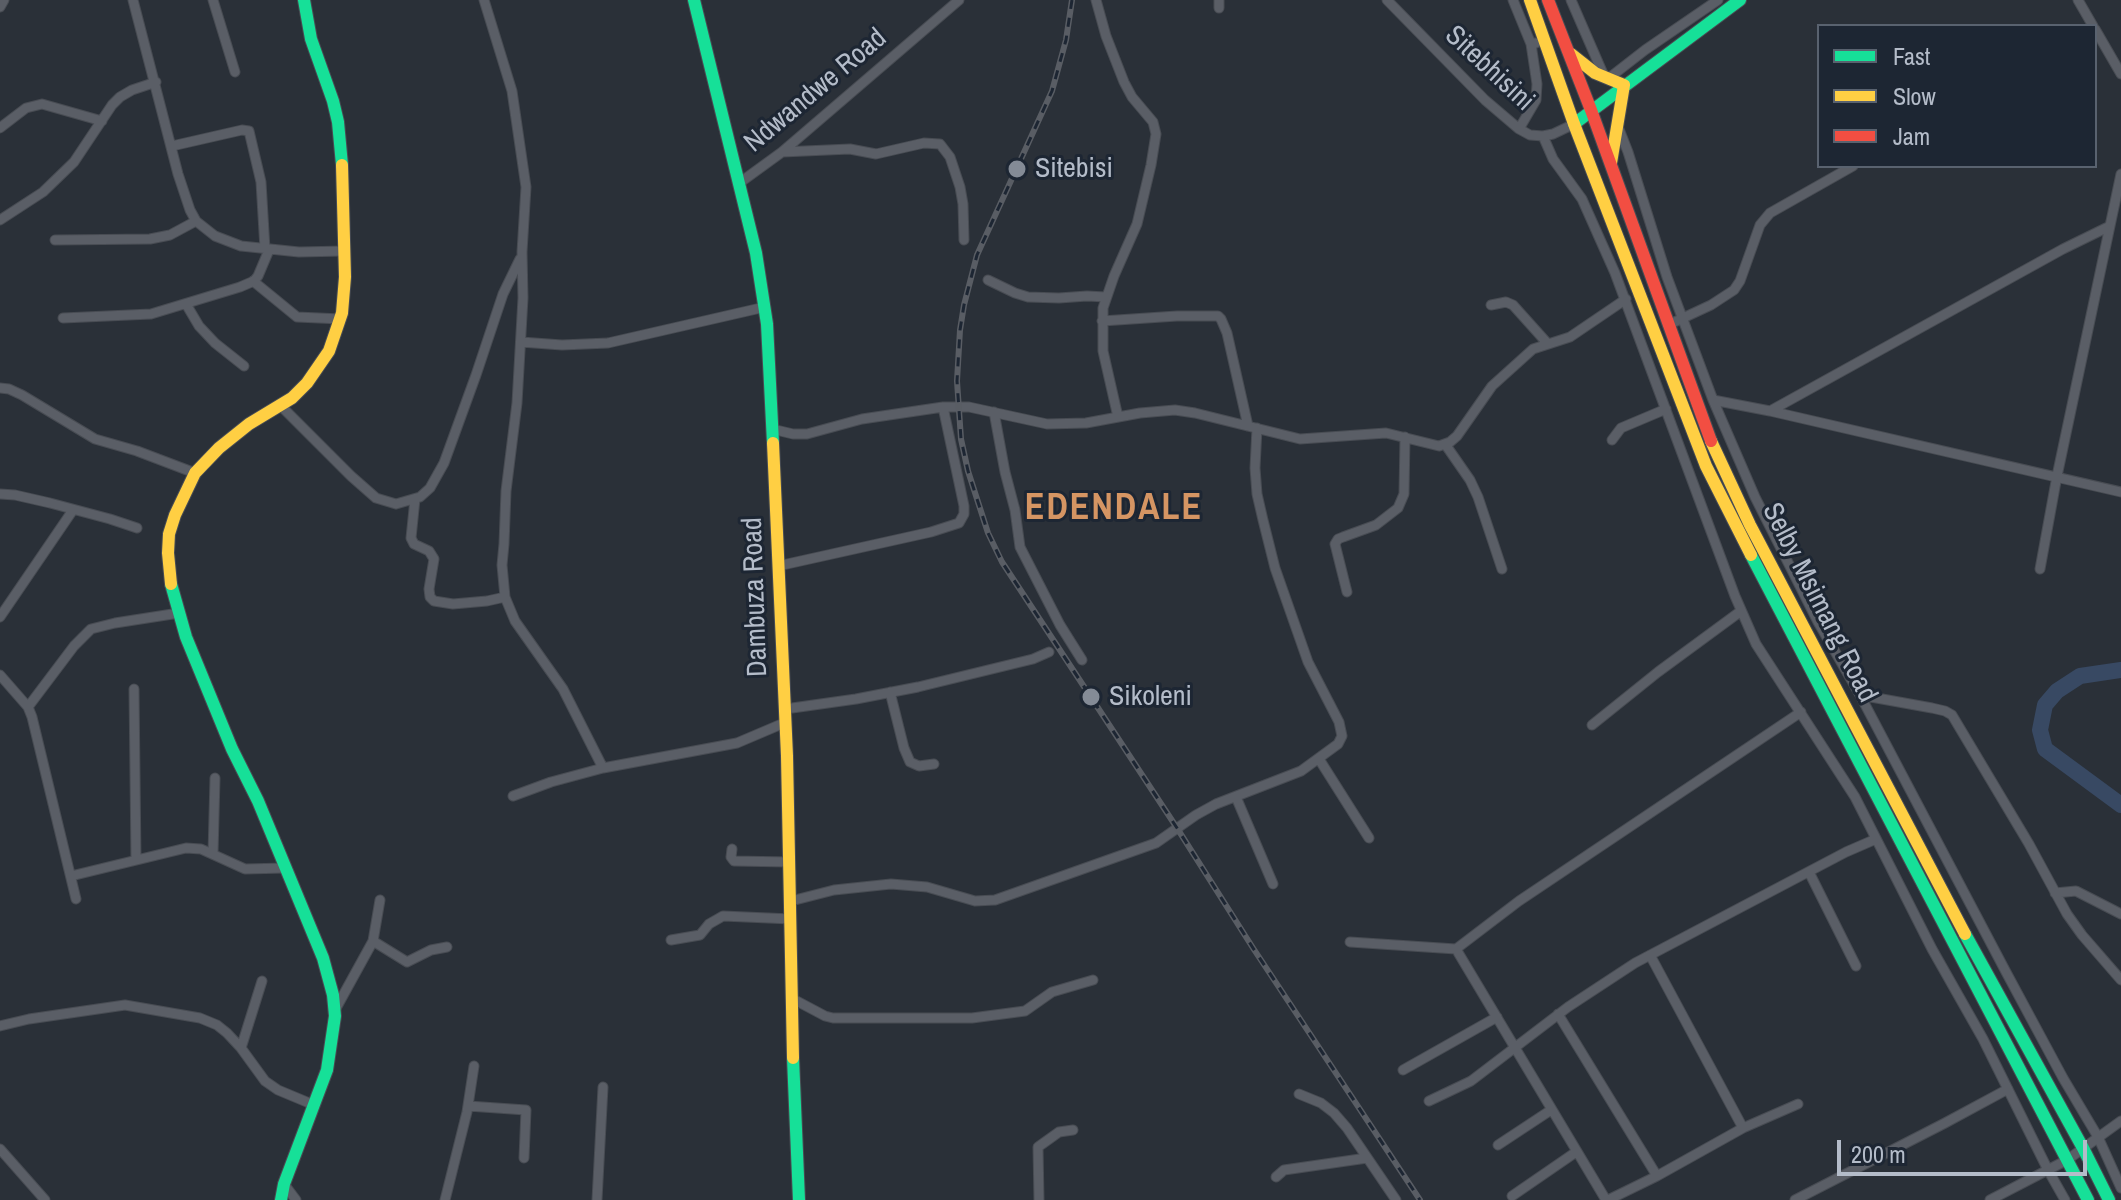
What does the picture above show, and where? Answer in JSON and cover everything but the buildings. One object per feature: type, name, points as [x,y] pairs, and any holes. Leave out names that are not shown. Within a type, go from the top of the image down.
[{"type":"main road","points":[[281,1200],[284,1184],[327,1070],[335,1010],[329,975],[258,801],[232,749],[186,637],[168,570],[169,534],[180,500],[195,473],[219,448],[249,424],[292,398],[313,376],[329,351],[341,319],[345,277],[338,122],[311,39],[304,0]]},
{"type":"main road","name":"Dambuza Road","points":[[694,0],[756,253],[765,307],[785,709],[799,1200]]},
{"type":"main road","name":"Selby Msimang Road","points":[[1530,0],[1574,124],[1711,476],[2088,1200]]},
{"type":"main road","name":"Selby Msimang Road","points":[[1548,0],[1611,164],[1708,436],[1750,525],[1946,900],[2109,1200]]},
{"type":"main road","points":[[1574,124],[1740,0]]},
{"type":"main road","points":[[1568,52],[1583,65],[1624,85]]},
{"type":"main road","points":[[1611,164],[1624,85]]},
{"type":"street","points":[[0,7],[4,0]]},
{"type":"street","points":[[133,0],[187,202],[196,221],[223,240],[241,246],[299,252],[344,251]]},
{"type":"street","points":[[213,0],[235,72]]},
{"type":"street","points":[[484,0],[512,91],[526,182],[521,342],[502,565],[505,597],[515,621],[563,689],[603,768]]},
{"type":"street","name":"Ndwandwe Road","points":[[738,184],[782,152],[959,0]]},
{"type":"street","points":[[1096,0],[1124,82],[1153,122],[1156,134],[1137,224],[1106,297],[1102,321],[1103,351],[1118,417]]},
{"type":"street","name":"Sitebhisini","points":[[1387,0],[1485,100],[1519,129],[1530,135],[1543,136],[1574,124]]},
{"type":"street","points":[[1513,0],[1531,44],[1537,84],[1536,100],[1519,129]]},
{"type":"street","points":[[1571,0],[1606,77],[1718,0]]},
{"type":"street","points":[[2078,0],[2092,24]]},
{"type":"street","points":[[2097,32],[2121,74]]},
{"type":"street","points":[[1531,44],[1545,43]]},
{"type":"street","points":[[0,220],[33,199],[74,162],[112,105],[124,93],[156,82]]},
{"type":"street","points":[[0,128],[26,108],[42,104],[102,121]]},
{"type":"street","points":[[1616,123],[1667,277],[1713,400],[1755,497],[1818,622],[1860,695],[2063,1078],[2098,1137],[2121,1188]]},
{"type":"street","points":[[63,318],[151,314],[253,281],[261,271],[267,249],[262,193],[249,131],[172,146]]},
{"type":"street","points":[[1543,136],[1553,159],[1582,199],[1626,299],[1741,611],[1756,644],[1855,797],[2065,1200]]},
{"type":"street","points":[[782,152],[850,149],[876,154],[924,143],[940,144],[950,157],[960,187],[964,240]]},
{"type":"street","points":[[1668,325],[1711,305],[1734,290],[1760,225],[1770,213],[1849,168]]},
{"type":"street","points":[[2040,569],[2121,174]]},
{"type":"street","points":[[55,240],[150,239],[170,235],[196,221]]},
{"type":"street","points":[[1770,411],[2110,226]]},
{"type":"street","points":[[280,405],[376,498],[396,504],[415,499],[430,488],[444,463],[503,294],[522,257]]},
{"type":"street","points":[[988,280],[1028,297],[1106,297]]},
{"type":"street","points":[[253,281],[297,317],[341,319]]},
{"type":"street","points":[[772,429],[807,434],[862,419],[943,407],[969,407],[1047,424],[1086,423],[1175,410],[1300,439],[1386,433],[1432,445],[1445,444],[1457,436],[1492,386],[1533,349],[1570,337],[1626,299]]},
{"type":"street","points":[[1491,305],[1506,302],[1513,305],[1548,344]]},
{"type":"street","points":[[186,304],[199,326],[244,366]]},
{"type":"street","points":[[521,342],[562,345],[608,343],[765,307]]},
{"type":"street","points":[[791,901],[834,890],[891,884],[927,887],[975,901],[995,900],[1148,846],[1196,815],[1301,771],[1338,744],[1341,729],[1308,662],[1275,568],[1257,494],[1252,427],[1221,319],[1218,316],[1177,316],[1102,321]]},
{"type":"street","points":[[0,388],[22,395],[95,439],[195,473]]},
{"type":"street","points":[[1713,400],[2121,492]]},
{"type":"street","points":[[778,566],[959,523],[964,506],[943,407]]},
{"type":"street","points":[[1612,440],[1621,428],[1666,409]]},
{"type":"street","points":[[994,412],[1020,547],[1060,625],[1082,660]]},
{"type":"street","points":[[1347,592],[1335,544],[1338,539],[1376,525],[1398,508],[1404,494],[1405,437]]},
{"type":"street","points":[[1445,444],[1478,497],[1502,569]]},
{"type":"street","points":[[0,494],[21,496],[137,528]]},
{"type":"street","points":[[415,499],[411,538],[414,544],[429,551],[434,559],[430,597],[434,601],[453,604],[505,597]]},
{"type":"street","points":[[0,617],[73,510]]},
{"type":"street","points":[[1592,725],[1741,611]]},
{"type":"street","points":[[28,707],[74,646],[91,629],[179,613]]},
{"type":"street","points":[[785,709],[890,692],[1033,659],[1049,652]]},
{"type":"street","points":[[0,675],[28,707],[76,899]]},
{"type":"street","points":[[134,689],[136,860]]},
{"type":"street","points":[[890,692],[910,762],[919,766],[934,764]]},
{"type":"street","points":[[1860,695],[1932,708],[1952,715],[1975,750],[2067,914],[2121,980]]},
{"type":"street","points":[[1350,942],[1456,949],[1519,901],[1801,712]]},
{"type":"street","points":[[513,796],[603,768],[726,746],[784,723]]},
{"type":"street","points":[[1319,759],[1369,838]]},
{"type":"street","points":[[213,854],[215,778]]},
{"type":"street","points":[[1236,797],[1273,884]]},
{"type":"street","points":[[1429,1101],[1464,1085],[1586,994],[1650,955],[1876,839]]},
{"type":"street","points":[[71,876],[186,848],[201,849],[245,869],[285,868]]},
{"type":"street","points":[[732,849],[734,861],[790,862]]},
{"type":"street","points":[[1809,872],[1856,966]]},
{"type":"street","points":[[2055,893],[2076,891],[2121,914]]},
{"type":"street","points":[[335,1010],[373,941],[380,900]]},
{"type":"street","points":[[671,940],[700,935],[715,919],[723,916],[791,919]]},
{"type":"street","points":[[373,941],[407,962],[431,950],[447,947]]},
{"type":"street","points":[[1456,949],[1607,1200],[1743,1128],[1798,1104]]},
{"type":"street","points":[[1650,955],[1743,1128]]},
{"type":"street","points":[[793,999],[833,1018],[972,1018],[1025,1011],[1052,992],[1093,980]]},
{"type":"street","points":[[241,1048],[262,981]]},
{"type":"street","points":[[0,1026],[131,1005],[200,1018],[221,1028],[241,1048],[265,1081],[282,1092],[314,1105]]},
{"type":"street","points":[[1558,1014],[1657,1176]]},
{"type":"street","points":[[1403,1070],[1497,1017]]},
{"type":"street","points":[[445,1200],[468,1106],[474,1066]]},
{"type":"street","points":[[597,1200],[603,1087]]},
{"type":"street","points":[[1795,1200],[2008,1089]]},
{"type":"street","points":[[1299,1094],[1321,1103],[1334,1113],[1396,1200]]},
{"type":"street","points":[[468,1106],[526,1110],[524,1158]]},
{"type":"street","points":[[1498,1145],[1551,1110]]},
{"type":"street","points":[[1990,1200],[2067,1160],[2121,1121]]},
{"type":"street","points":[[1039,1200],[1038,1147],[1059,1132],[1073,1130]]},
{"type":"street","points":[[0,1149],[45,1200]]},
{"type":"street","points":[[1512,1196],[1576,1152]]},
{"type":"street","points":[[1276,1177],[1284,1170],[1367,1158]]},
{"type":"street","points":[[284,1184],[296,1200]]},
{"type":"waterway","points":[[2121,670],[2080,676],[2057,691],[2045,705],[2040,730],[2045,749],[2121,805]]},
{"type":"railway","points":[[1072,0],[1066,40],[1052,91],[977,255],[964,305],[957,381],[961,439],[968,471],[988,533],[1002,562],[1420,1200]]},
{"type":"traffic: fast","points":[[304,0],[311,39],[338,122],[342,165]]},
{"type":"traffic: fast","points":[[694,0],[756,253],[767,324],[773,443]]},
{"type":"traffic: fast","points":[[1574,124],[1740,0]]},
{"type":"traffic: fast","points":[[1751,555],[2088,1200]]},
{"type":"traffic: fast","points":[[171,584],[186,637],[323,958],[333,995],[335,1016],[327,1070],[284,1184],[281,1200]]},
{"type":"traffic: fast","points":[[1965,934],[2109,1200]]},
{"type":"traffic: fast","points":[[793,1058],[799,1200]]},
{"type":"traffic: slow","points":[[1530,0],[1574,124],[1706,466],[1751,555]]},
{"type":"traffic: slow","points":[[1571,54],[1595,73],[1624,85],[1611,163]]},
{"type":"traffic: slow","points":[[171,584],[169,534],[195,473],[249,424],[292,398],[307,383],[329,351],[342,313],[345,277],[342,165]]},
{"type":"traffic: slow","points":[[1711,441],[1750,525],[1965,934]]},
{"type":"traffic: slow","points":[[773,443],[787,756],[793,1058]]},
{"type":"traffic: jam","points":[[1548,0],[1711,441]]},
{"type":"place","name":"Sitebisi","points":[[1017,169]]},
{"type":"place","name":"Sikoleni","points":[[1091,697]]},
{"type":"district","name":"EDENDALE","points":[[1114,509]]}]
